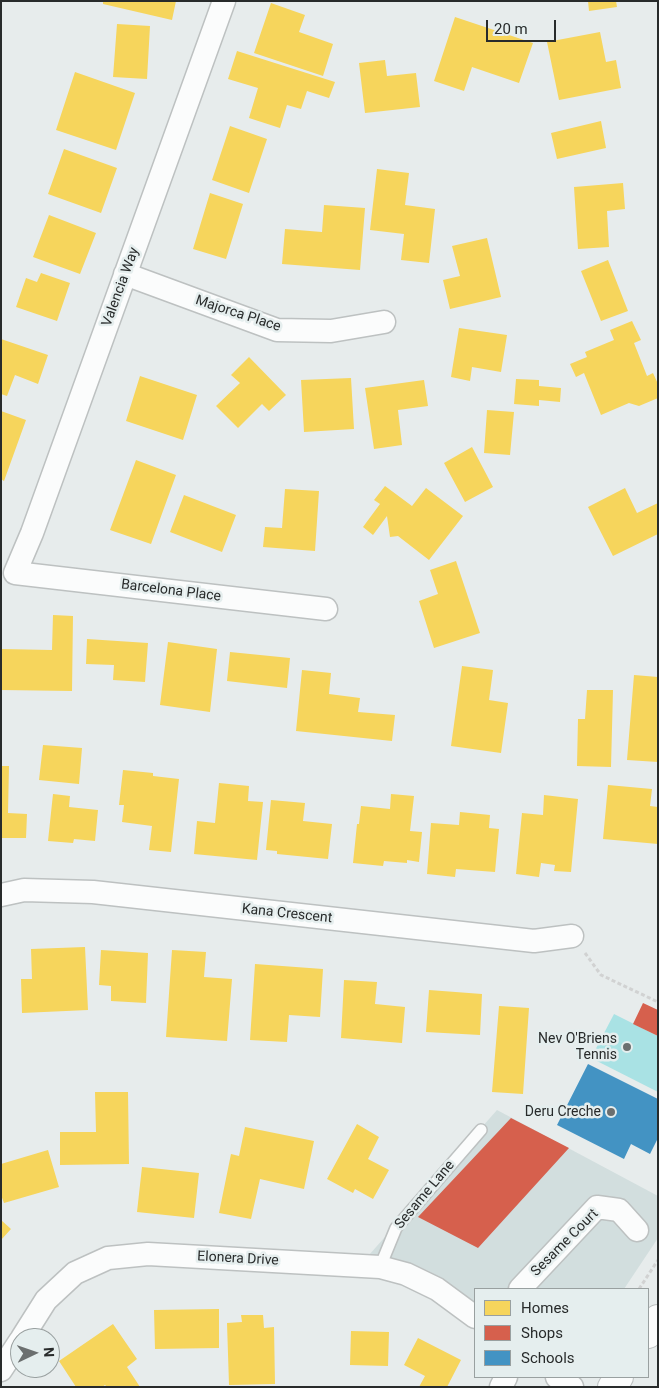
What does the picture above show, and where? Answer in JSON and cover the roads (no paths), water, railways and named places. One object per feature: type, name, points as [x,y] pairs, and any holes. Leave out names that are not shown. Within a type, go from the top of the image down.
[{"type":"main road","points":[[649,1332],[658,1319]]},
{"type":"street","name":"Valencia Way","points":[[16,573],[224,1]]},
{"type":"street","name":"Majorca Place","points":[[125,274],[277,330],[331,331],[384,322]]},
{"type":"street","name":"Barcelona Place","points":[[16,573],[326,609]]},
{"type":"street","name":"Kana Crescent","points":[[1,894],[24,890],[93,892],[534,942],[572,936]]},
{"type":"street","name":"Sesame Court","points":[[521,1288],[597,1207],[618,1210],[637,1230]]},
{"type":"street","name":"Elonera Drive","points":[[28,1328],[46,1300],[75,1273],[108,1258],[148,1254],[380,1267],[406,1274],[437,1289],[474,1316]]},
{"type":"street","name":"Elonera Drive","points":[[1,1370],[10,1356]]},
{"type":"street","points":[[558,1378],[572,1387]]},
{"type":"lane","name":"Sesame Lane","points":[[380,1267],[396,1228],[481,1130]]},
{"type":"place","name":"Nev O'Briens Tennis","points":[[627,1047]]},
{"type":"place","name":"Deru Creche","points":[[611,1112]]}]
